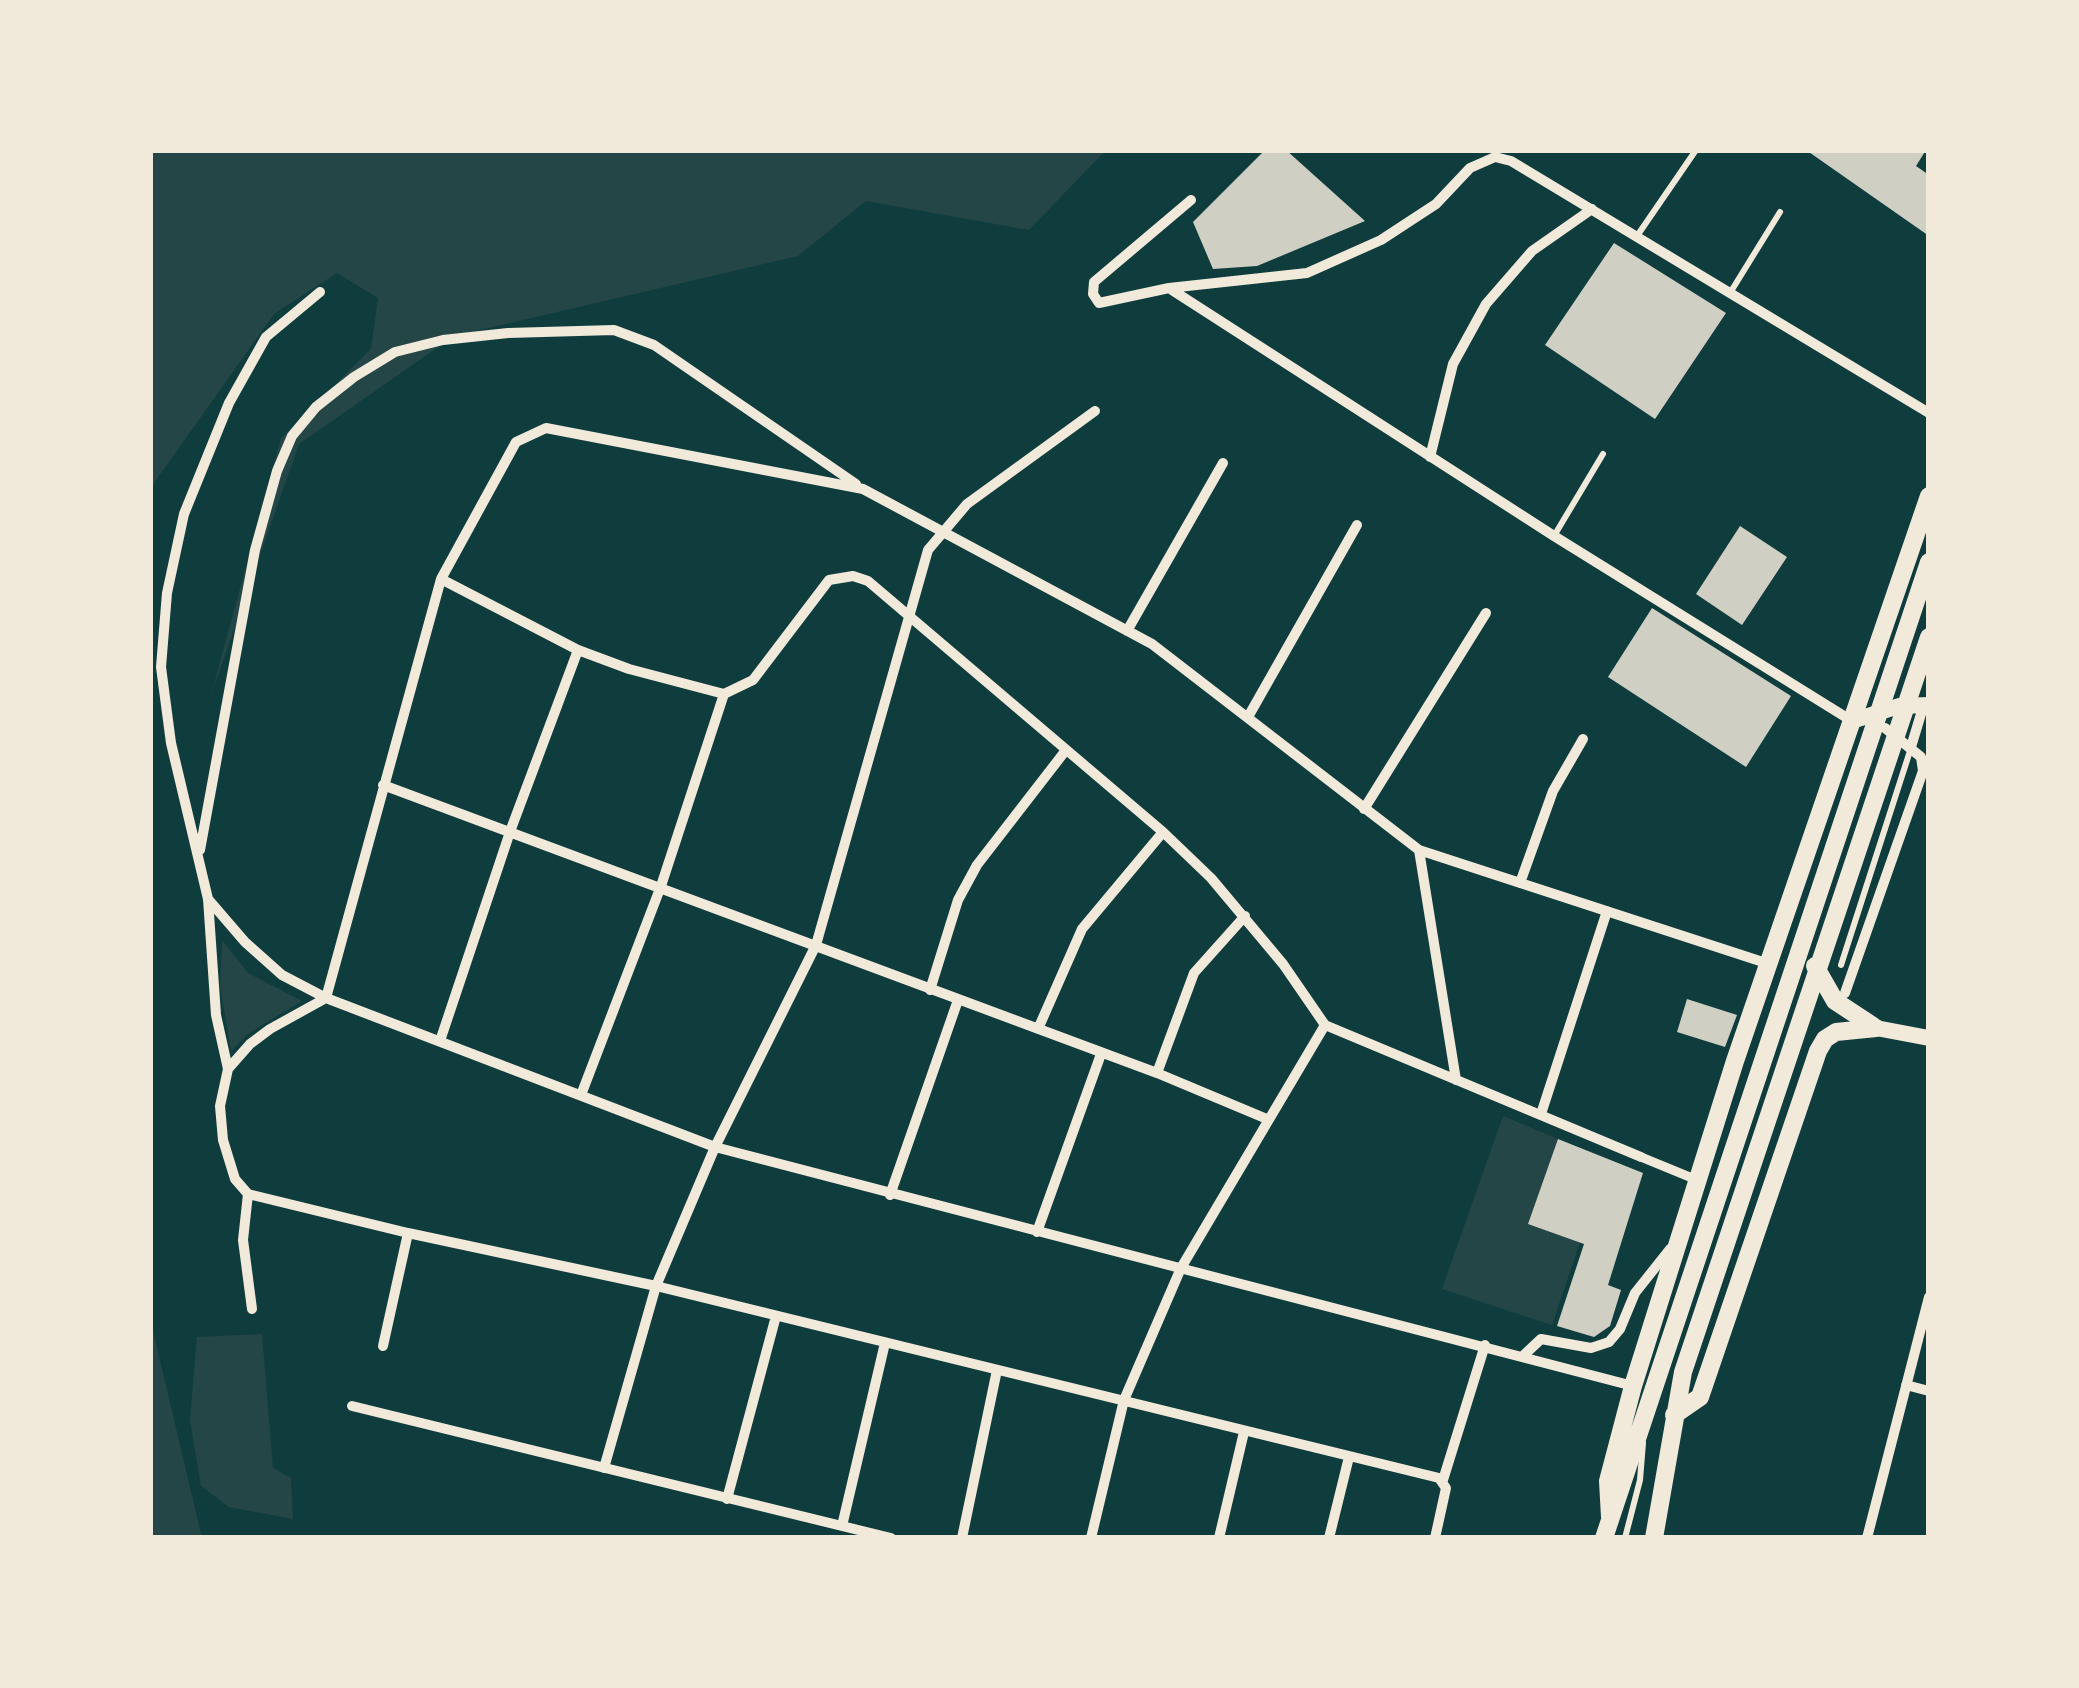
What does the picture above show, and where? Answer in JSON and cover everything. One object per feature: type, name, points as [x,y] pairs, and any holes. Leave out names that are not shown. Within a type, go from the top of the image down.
[{"type":"main road","points":[[1610,1517],[1608,1481],[1634,1386],[1735,1061],[1929,496]]},
{"type":"main road","points":[[1604,1538],[1929,562]]},
{"type":"main road","points":[[1885,626],[1895,650],[1919,661],[1929,660]]},
{"type":"main road","points":[[1654,1538],[1683,1372],[1929,637]]},
{"type":"main road","points":[[1852,722],[1899,706],[1927,705]]},
{"type":"main road","points":[[1815,965],[1819,935],[1885,728],[1899,706]]},
{"type":"main road","points":[[1803,860],[1807,927],[1815,965],[1835,1001],[1876,1028]]},
{"type":"main road","points":[[1674,1415],[1700,1397],[1825,1039],[1836,1032],[1876,1028],[1929,1038]]},
{"type":"main road","points":[[1735,1061],[1754,1043],[1778,1041],[1796,1052],[1809,1077]]},
{"type":"street","points":[[1190,200],[1094,282],[1093,294],[1100,303],[1169,288],[1307,273],[1382,240],[1436,204],[1470,168],[1495,157],[1511,161],[1929,413]]},
{"type":"street","points":[[1430,457],[1453,364],[1486,304],[1532,251],[1592,209]]},
{"type":"street","points":[[1169,288],[1852,722]]},
{"type":"street","points":[[320,292],[266,337],[229,403],[184,514],[167,593],[161,667],[170,743],[208,899],[216,1016],[228,1069],[220,1106],[223,1141],[235,1179],[248,1193],[656,1286],[1444,1482]]},
{"type":"street","points":[[199,856],[250,573],[277,472],[292,436],[316,407],[354,376],[395,352],[443,340],[508,333],[614,330],[654,345],[863,490],[1151,644],[1419,850],[1766,963]]},
{"type":"street","points":[[604,1468],[656,1286],[715,1148],[816,945],[928,550],[941,531],[991,485],[1095,411]]},
{"type":"street","points":[[228,1069],[270,1029],[326,998],[441,579],[516,442],[546,428],[863,490]]},
{"type":"street","points":[[1127,631],[1223,463]]},
{"type":"street","points":[[1248,717],[1357,525]]},
{"type":"street","points":[[441,579],[578,650],[629,670],[724,694],[753,680],[829,580],[853,576],[868,581],[1162,832],[1246,916],[1325,1025],[1700,1181]]},
{"type":"street","points":[[1364,809],[1486,613]]},
{"type":"street","points":[[440,1041],[578,650]]},
{"type":"street","points":[[581,1094],[661,886],[724,694]]},
{"type":"street","points":[[1911,747],[1927,705]]},
{"type":"street","points":[[1845,993],[1923,771],[1922,757],[1885,728]]},
{"type":"street","points":[[1520,883],[1553,791],[1583,739]]},
{"type":"street","points":[[930,990],[958,900],[977,866],[1066,750]]},
{"type":"street","points":[[383,784],[1157,1073],[1267,1119]]},
{"type":"street","points":[[1037,1029],[1082,929],[1162,832]]},
{"type":"street","points":[[1419,850],[1456,1080]]},
{"type":"street","points":[[208,899],[282,975],[326,998],[715,1148],[1634,1386]]},
{"type":"street","points":[[1540,1114],[1607,910]]},
{"type":"street","points":[[1157,1073],[1194,973],[1246,916]]},
{"type":"street","points":[[890,1195],[958,1000]]},
{"type":"street","points":[[1091,1538],[1124,1400],[1181,1268],[1325,1025]]},
{"type":"street","points":[[1037,1232],[1101,1054]]},
{"type":"street","points":[[248,1193],[244,1240],[252,1309]]},
{"type":"street","points":[[383,1346],[408,1233]]},
{"type":"street","points":[[1524,1355],[1546,1338],[1591,1348],[1609,1342],[1640,1285],[1682,1236]]},
{"type":"street","points":[[1867,1538],[1929,1297]]},
{"type":"street","points":[[727,1499],[776,1316]]},
{"type":"street","points":[[842,1526],[885,1343]]},
{"type":"street","points":[[1435,1538],[1444,1482],[1485,1345]]},
{"type":"street","points":[[962,1538],[997,1370]]},
{"type":"street","points":[[1906,1385],[1929,1391]]},
{"type":"street","points":[[352,1406],[891,1538]]},
{"type":"street","points":[[1219,1538],[1244,1432]]},
{"type":"street","points":[[1329,1538],[1349,1457]]},
{"type":"lane","points":[[1636,237],[1696,150]]},
{"type":"lane","points":[[1730,293],[1780,212]]},
{"type":"lane","points":[[1554,536],[1603,454]]},
{"type":"lane","points":[[1841,965],[1911,747]]},
{"type":"lane","points":[[1625,1538],[1640,1480],[1646,1409]]},
{"type":"shaded area","points":[[150,150],[1106,150],[1029,230],[866,201],[798,256],[454,336],[299,444],[211,695],[281,438],[371,349],[378,298],[337,273],[274,314],[154,483],[150,502]]},
{"type":"shaded area","points":[[222,940],[248,973],[302,1001],[249,1033],[231,1051],[220,986]]},
{"type":"shaded area","points":[[1503,1116],[1558,1139],[1580,1242],[1552,1325],[1442,1289]]},
{"type":"shaded area","points":[[150,1318],[202,1538],[150,1538]]},
{"type":"shaded area","points":[[262,1334],[273,1468],[291,1478],[293,1519],[229,1507],[201,1486],[190,1420],[197,1337]]},
{"type":"building","points":[[1265,150],[1286,150],[1365,221],[1257,266],[1213,269],[1193,222]]},
{"type":"building","points":[[1806,150],[1926,150],[1916,166],[1929,175],[1929,236]]},
{"type":"building","points":[[1614,243],[1726,313],[1655,419],[1545,345]]},
{"type":"building","points":[[1740,526],[1787,557],[1742,625],[1696,594]]},
{"type":"building","points":[[1652,608],[1791,696],[1746,767],[1608,677]]},
{"type":"building","points":[[1687,999],[1737,1015],[1725,1047],[1677,1032]]},
{"type":"building","points":[[1558,1139],[1643,1173],[1608,1285],[1621,1290],[1610,1326],[1594,1337],[1557,1326],[1584,1244],[1528,1224]]}]
